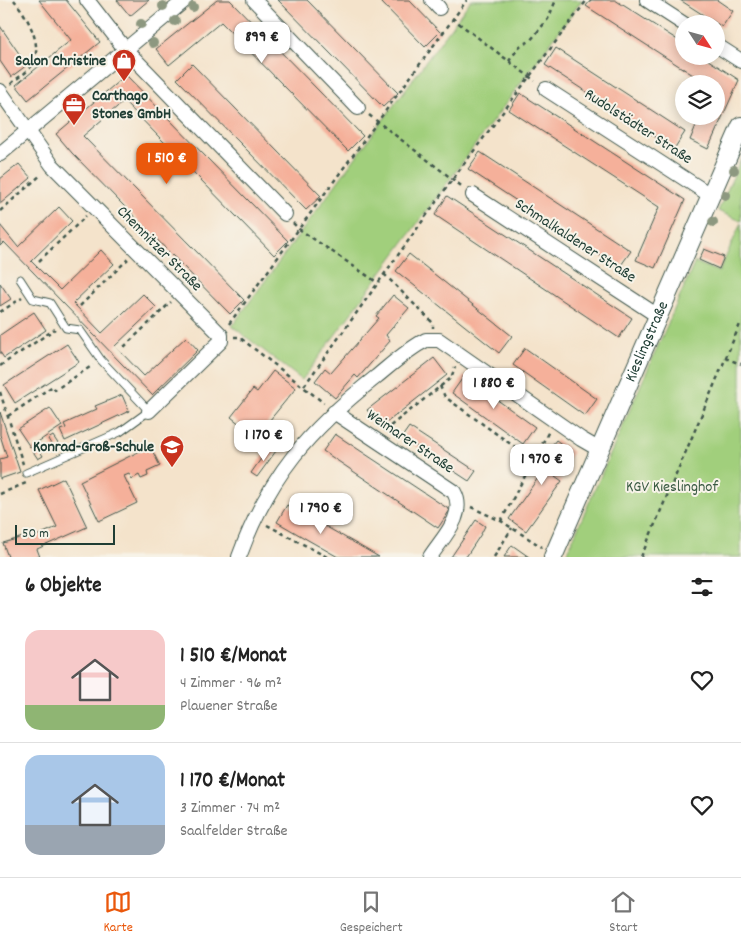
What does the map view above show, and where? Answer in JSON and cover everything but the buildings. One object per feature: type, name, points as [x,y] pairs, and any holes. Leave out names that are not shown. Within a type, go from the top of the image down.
[{"type":"street","points":[[87,0],[125,50],[286,214]]},
{"type":"street","points":[[0,154],[185,0]]},
{"type":"street","points":[[254,0],[358,108]]},
{"type":"street","points":[[647,0],[675,18]]},
{"type":"street","points":[[725,51],[741,61]]},
{"type":"street","name":"Rudolstädter Straße","points":[[546,89],[710,195]]},
{"type":"street","name":"Chemnitzer Straße","points":[[1,92],[52,165],[221,335]]},
{"type":"street","name":"Kieslingstraße","points":[[553,556],[741,126]]},
{"type":"street","name":"Schmalkaldener Straße","points":[[473,195],[658,316]]},
{"type":"street","points":[[149,411],[221,341],[221,335]]},
{"type":"street","points":[[241,557],[253,520],[280,474],[302,444],[334,412],[404,355],[426,340],[440,340],[554,421],[600,450]]},
{"type":"street","name":"Weimarer Straße","points":[[334,412],[454,492],[460,502]]},
{"type":"street","points":[[430,557],[458,514],[460,502]]},
{"type":"lane","points":[[20,279],[32,299],[50,303],[66,328],[80,330],[101,360],[149,411],[120,432],[26,473]]},
{"type":"path","points":[[1,92],[30,68],[37,52],[27,17],[14,0]]},
{"type":"path","points":[[221,335],[377,120],[467,0]]},
{"type":"path","points":[[509,61],[520,46],[530,41],[548,19],[556,0]]},
{"type":"path","points":[[304,386],[452,180],[588,0]]},
{"type":"path","points":[[435,4],[530,78]]},
{"type":"path","points":[[358,108],[377,120],[452,180]]},
{"type":"path","points":[[0,210],[52,165]]},
{"type":"path","points":[[40,261],[94,208]]},
{"type":"path","points":[[299,229],[378,283]]},
{"type":"path","points":[[80,306],[137,252]]},
{"type":"path","points":[[384,274],[433,323]]},
{"type":"path","points":[[0,312],[29,294]]},
{"type":"path","points":[[124,347],[179,294]]},
{"type":"path","points":[[642,557],[741,322]]},
{"type":"path","points":[[0,366],[63,324]]},
{"type":"path","points":[[221,335],[240,337],[304,386],[334,412]]},
{"type":"path","points":[[373,439],[451,378],[461,354]]},
{"type":"path","points":[[725,358],[741,364]]},
{"type":"path","points":[[8,416],[53,386],[55,390],[101,360]]},
{"type":"path","points":[[440,386],[445,398],[519,450],[528,467]]},
{"type":"path","points":[[0,392],[26,473]]},
{"type":"path","points":[[501,521],[554,421]]},
{"type":"path","points":[[460,502],[501,521],[553,556]]},
{"type":"path","points":[[273,527],[327,557]]},
{"type":"path","points":[[494,557],[512,528]]},
{"type":"green space","points":[[471,0],[582,0],[302,380],[232,326]]},
{"type":"green space","points":[[741,159],[741,221],[718,211]]},
{"type":"green space","name":"KGV Kieslinghof","points":[[741,223],[741,557],[565,557],[695,262],[719,272]]},
{"type":"place","name":"Salon Christine","points":[[124,82]]},
{"type":"place","name":"Carthago Stones GmbH","points":[[74,126]]},
{"type":"place","name":"Konrad-Groß-Schule","points":[[172,468]]}]
